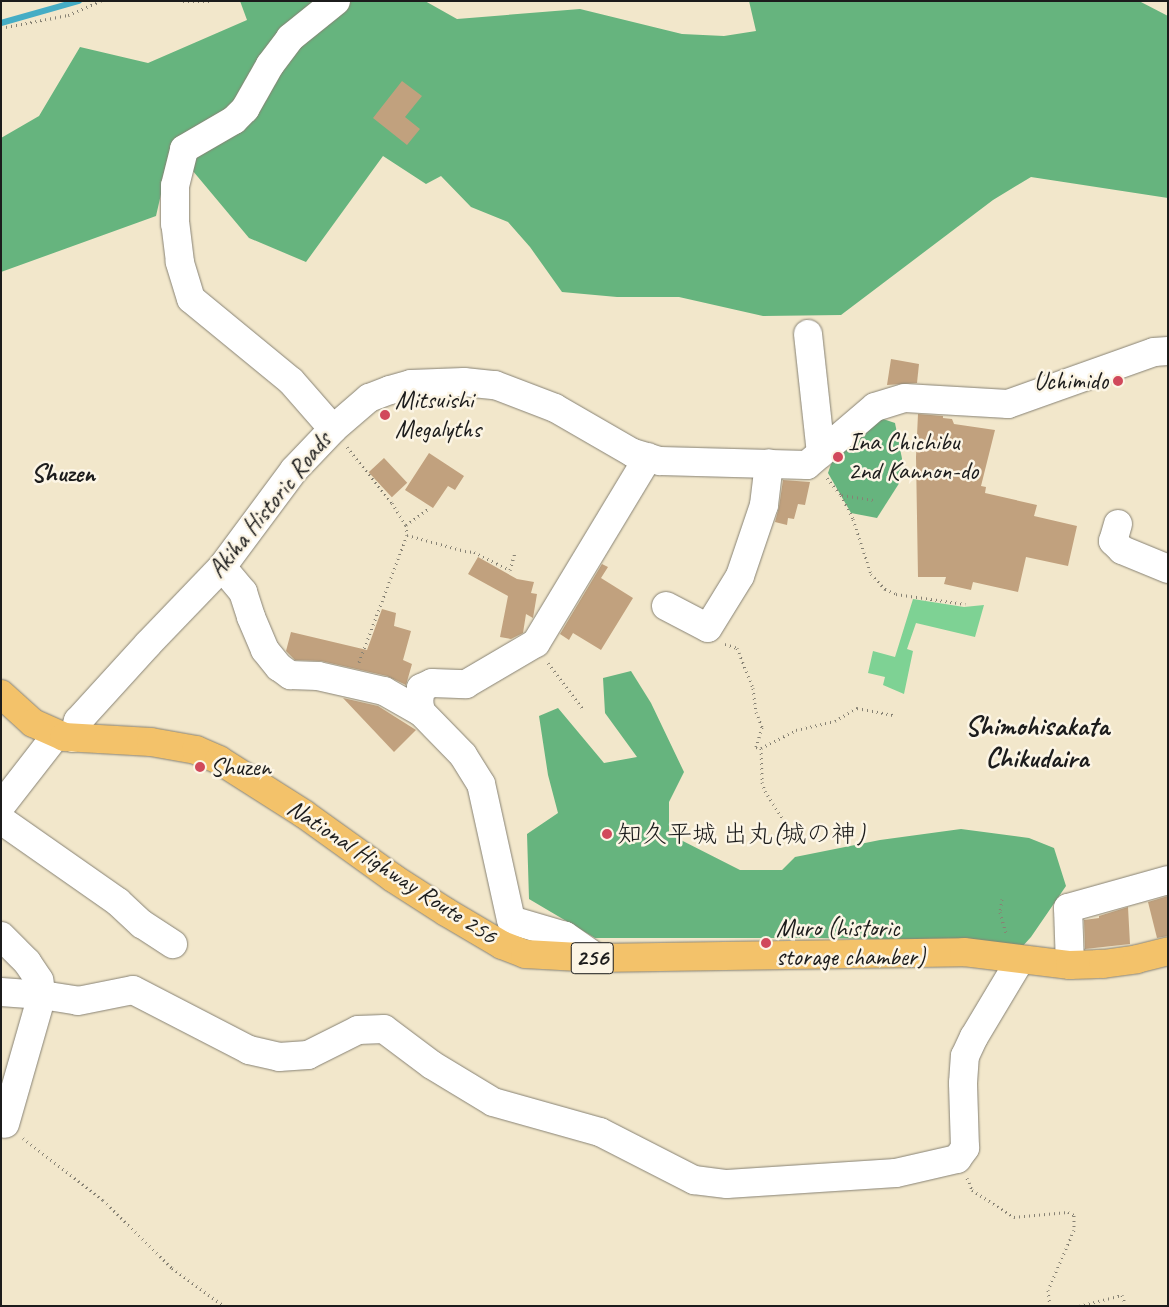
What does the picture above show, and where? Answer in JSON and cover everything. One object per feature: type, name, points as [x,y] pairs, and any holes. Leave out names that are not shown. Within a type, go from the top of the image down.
[{"type":"highway","name":"National Highway Route 256","points":[[1,694],[34,722],[65,736],[151,742],[196,750],[219,760],[304,814],[393,878],[502,945],[525,954],[597,958],[964,952],[1070,965],[1103,964],[1138,959],[1168,951]]},
{"type":"street","points":[[333,429],[291,381],[191,299],[180,262],[175,224],[175,186],[184,149],[234,120],[245,109],[270,65],[290,38],[336,1]]},
{"type":"street","points":[[808,334],[814,459]]},
{"type":"street","points":[[814,459],[875,407],[905,398],[1008,404],[1154,352],[1168,351]]},
{"type":"street","name":"Akiha Historic Roads","points":[[1,806],[148,644],[222,567],[294,470],[333,429],[369,398],[410,384],[464,382],[495,385],[555,408],[633,453],[660,461],[769,463],[814,459]]},
{"type":"street","points":[[422,712],[418,702],[421,688],[432,683],[466,684],[536,643],[648,457]]},
{"type":"street","points":[[666,606],[708,628],[740,576],[764,505],[769,463]]},
{"type":"street","points":[[1118,524],[1113,542],[1122,550],[1168,569]]},
{"type":"street","points":[[222,567],[243,592],[265,650],[280,667],[290,674],[318,676],[384,691],[422,712],[434,723],[463,755],[481,784],[511,920],[565,936],[597,958]]},
{"type":"street","points":[[1,820],[118,902],[142,924],[173,944]]},
{"type":"street","points":[[1070,965],[1068,908],[1168,880]]},
{"type":"street","points":[[1,936],[27,962],[39,980],[42,995],[5,1124]]},
{"type":"street","points":[[1,992],[42,995],[78,1001],[133,990],[249,1050],[279,1057],[308,1056],[358,1030],[384,1029],[432,1065],[493,1102],[600,1132],[694,1180],[727,1184],[896,1173],[957,1159],[965,1148],[963,1083],[965,1056],[974,1037],[1020,960]]},
{"type":"path","points":[[6,27],[68,15],[101,1]]},
{"type":"path","points":[[183,1],[210,1]]},
{"type":"path","points":[[333,429],[392,503],[406,525],[407,535],[351,682]]},
{"type":"path","points":[[814,459],[841,495],[853,519],[871,574],[885,589],[896,594],[965,604]]},
{"type":"path","points":[[841,495],[874,500]]},
{"type":"path","points":[[406,525],[429,508]]},
{"type":"path","points":[[407,535],[474,552],[510,570],[515,552]]},
{"type":"path","points":[[708,628],[724,643],[737,648],[753,688],[762,728],[756,747],[761,748],[796,730],[834,721],[856,708],[894,715]]},
{"type":"path","points":[[536,643],[556,675],[583,709]]},
{"type":"path","points":[[761,748],[762,782],[765,791],[788,826],[781,839]]},
{"type":"path","points":[[1002,899],[1000,912],[1006,933],[1014,934]]},
{"type":"path","points":[[5,1124],[103,1200],[172,1268],[224,1306]]},
{"type":"path","points":[[965,1148],[965,1175],[972,1190],[1014,1217],[1068,1212],[1074,1215],[1074,1230],[1048,1290],[1050,1306]]},
{"type":"path","points":[[1079,1306],[1122,1295],[1126,1306]]},
{"type":"green space","points":[[240,1],[425,1],[457,19],[580,9],[682,34],[724,36],[756,31],[749,1],[1139,1],[1168,16],[1168,198],[1031,177],[993,200],[841,315],[763,316],[679,297],[617,297],[562,292],[530,247],[508,222],[471,207],[441,176],[426,184],[383,156],[306,262],[249,238],[172,146],[156,216],[1,272],[1,138],[39,116],[80,47],[148,63],[247,20]]},
{"type":"green space","points":[[877,417],[895,423],[905,474],[877,518],[851,513],[828,473],[836,449]]},
{"type":"green space","points":[[913,599],[964,607],[984,605],[975,637],[916,623],[907,649],[913,651],[904,694],[883,685],[885,677],[868,673],[873,651],[895,657]]},
{"type":"green space","points":[[631,671],[651,703],[684,772],[669,802],[669,834],[740,870],[782,870],[795,857],[880,840],[961,829],[1029,838],[1054,848],[1066,886],[1031,937],[1021,948],[974,941],[820,938],[595,938],[529,899],[527,834],[558,813],[548,775],[539,716],[558,708],[604,763],[637,757],[605,713],[603,678]]},
{"type":"building","points":[[402,81],[422,96],[405,117],[420,129],[407,145],[373,118]]},
{"type":"building","points":[[891,359],[919,364],[917,383],[887,385]]},
{"type":"building","points":[[918,414],[943,416],[943,418],[952,419],[954,424],[995,430],[981,486],[986,487],[985,493],[1037,505],[1034,516],[1077,526],[1068,566],[1026,557],[1018,592],[973,582],[971,590],[944,584],[946,577],[918,577],[916,457]]},
{"type":"building","points":[[429,453],[464,476],[455,490],[448,486],[433,508],[405,490]]},
{"type":"building","points":[[384,458],[407,483],[392,497],[369,472]]},
{"type":"building","points":[[783,480],[810,482],[805,505],[798,504],[794,519],[788,518],[787,525],[775,522]]},
{"type":"building","points":[[478,557],[517,579],[534,582],[531,593],[537,594],[533,618],[526,614],[523,633],[511,639],[500,637],[508,596],[468,574]]},
{"type":"building","points":[[602,564],[608,567],[601,578],[633,598],[601,650],[573,633],[569,640],[560,634]]},
{"type":"building","points":[[382,609],[396,613],[394,626],[411,631],[403,660],[412,664],[406,685],[387,676],[321,661],[295,660],[286,651],[291,632],[367,650]]},
{"type":"building","points":[[343,698],[378,706],[416,730],[394,752]]},
{"type":"building","points":[[1168,896],[1168,936],[1157,938],[1148,902]]},
{"type":"building","points":[[1128,907],[1130,944],[1085,949],[1084,920],[1099,918],[1099,916]]},
{"type":"waterway","points":[[1,23],[79,1]]},
{"type":"place","name":"Uchimido","points":[[1118,381]]},
{"type":"place","name":"Mitsuishi Megalyths","points":[[385,415]]},
{"type":"place","name":"Ina Chichibu 2nd Kannon-do","points":[[838,457]]},
{"type":"place","name":"Shuzen","points":[[200,767]]},
{"type":"place","name":"知久平城 出丸(城の神)","points":[[607,834]]},
{"type":"place","name":"Muro (historic storage chamber)","points":[[766,943]]},
{"type":"district","name":"Shuzen","points":[[63,473]]},
{"type":"district","name":"Shimohisakata Chikudaira","points":[[1037,742]]}]
